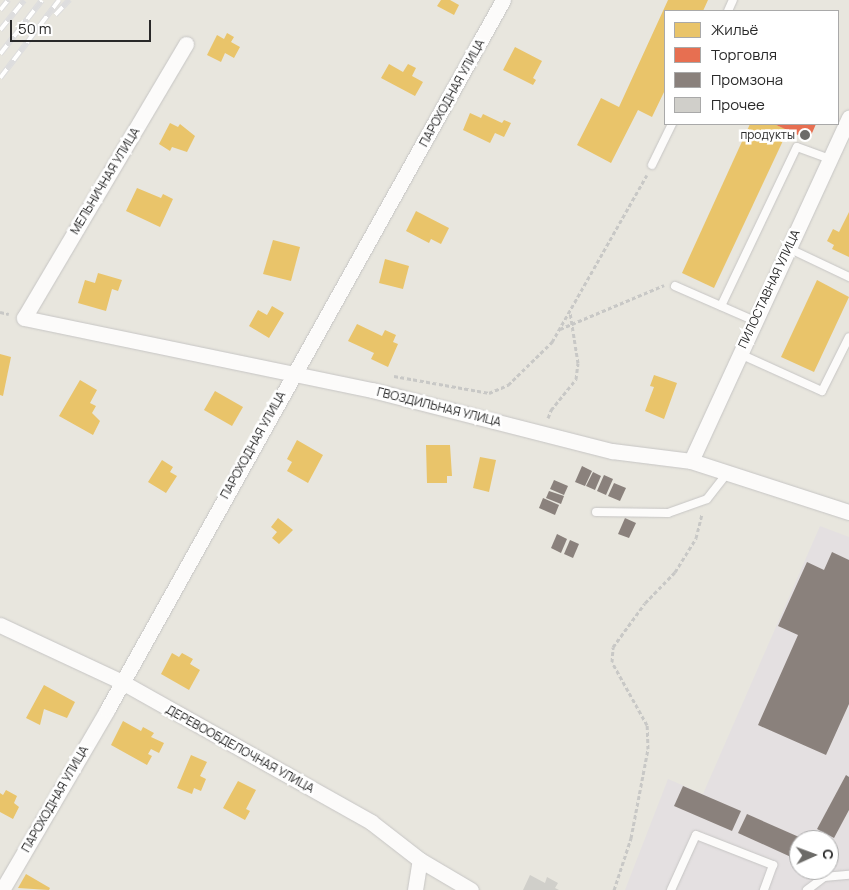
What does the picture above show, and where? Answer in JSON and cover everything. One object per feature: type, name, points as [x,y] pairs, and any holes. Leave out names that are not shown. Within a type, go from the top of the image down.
[{"type":"street","name":"ПАРОХОДНАЯ УЛИЦА","points":[[2,890],[503,0]]},
{"type":"street","name":"МЕЛЬНИЧНАЯ УЛИЦА","points":[[24,318],[186,44]]},
{"type":"street","name":"ПИЛОСТАВНАЯ УЛИЦА","points":[[692,461],[849,118]]},
{"type":"street","name":"ГВОЗДИЛЬНАЯ УЛИЦА","points":[[24,318],[293,373],[545,433],[612,451],[692,461],[849,512]]},
{"type":"street","name":"ДЕРЕВООБДЕЛОЧНАЯ УЛИЦА","points":[[0,625],[120,681],[371,822],[420,860],[471,890]]},
{"type":"street","points":[[415,890],[420,860]]},
{"type":"lane","points":[[652,165],[672,125]]},
{"type":"lane","points":[[721,306],[797,147],[830,159]]},
{"type":"lane","points":[[788,248],[849,277]]},
{"type":"lane","points":[[675,286],[755,321]]},
{"type":"lane","points":[[740,354],[822,391],[849,337]]},
{"type":"lane","points":[[596,512],[668,513],[707,499],[727,473]]},
{"type":"lane","points":[[671,890],[696,835],[774,865],[764,890]]},
{"type":"lane","points":[[807,890],[824,878],[849,874]]},
{"type":"path","points":[[390,376],[489,393],[508,385],[552,342],[652,165]]},
{"type":"path","points":[[560,329],[645,291],[667,284],[675,286]]},
{"type":"path","points":[[545,433],[551,410],[576,379],[578,363],[570,326],[570,312]]},
{"type":"path","points":[[614,890],[631,838],[648,749],[647,724],[612,662],[613,647],[645,603],[676,572],[696,538],[707,499]]},
{"type":"shaded area","points":[[820,526],[849,537],[849,890],[625,890],[668,779],[703,794]]},
{"type":"building: Жильё","points":[[441,0],[450,0],[459,5],[454,15],[437,6]]},
{"type":"building: Жильё","points":[[668,0],[708,0],[703,10],[664,10],[664,92],[652,117],[638,110],[611,163],[577,145],[601,98],[619,107]]},
{"type":"building: Жильё","points":[[227,33],[234,37],[231,42],[240,47],[234,58],[225,53],[221,62],[207,55],[217,35],[224,39]]},
{"type":"building: Жильё","points":[[515,47],[542,61],[533,78],[536,80],[533,85],[503,70]]},
{"type":"building: Жильё","points":[[389,64],[403,72],[408,64],[416,68],[412,76],[423,82],[415,96],[381,78]]},
{"type":"building: Жильё","points":[[470,113],[481,118],[483,114],[502,123],[504,120],[511,123],[504,137],[495,133],[490,143],[463,130]]},
{"type":"building: Жильё","points":[[170,123],[178,127],[180,124],[195,136],[187,152],[172,147],[170,151],[159,144]]},
{"type":"building: Жильё","points":[[750,125],[776,125],[788,130],[714,288],[682,273]]},
{"type":"building: Жильё","points":[[137,188],[161,198],[163,194],[173,199],[160,227],[126,211]]},
{"type":"building: Жильё","points":[[416,211],[449,228],[441,244],[431,239],[429,243],[406,231]]},
{"type":"building: Жильё","points":[[849,212],[849,257],[832,249],[834,245],[827,241],[833,229],[839,232]]},
{"type":"building: Жильё","points":[[273,240],[300,247],[291,281],[263,274]]},
{"type":"building: Жильё","points":[[385,259],[409,266],[403,289],[379,283]]},
{"type":"building: Жильё","points":[[98,273],[122,280],[118,291],[112,289],[106,311],[78,303],[85,280],[95,283]]},
{"type":"building: Жильё","points":[[817,280],[849,297],[814,372],[781,357]]},
{"type":"building: Жильё","points":[[272,306],[284,313],[269,338],[249,326],[258,310],[267,315]]},
{"type":"building: Жильё","points":[[357,324],[382,336],[385,330],[396,335],[393,342],[398,344],[388,367],[371,359],[374,353],[348,341]]},
{"type":"building: Жильё","points":[[0,354],[11,357],[3,396],[0,395]]},
{"type":"building: Жильё","points":[[654,375],[677,383],[664,419],[645,411],[654,387],[650,386]]},
{"type":"building: Жильё","points":[[80,380],[97,390],[90,403],[96,406],[92,413],[100,421],[93,435],[59,416]]},
{"type":"building: Жильё","points":[[215,391],[243,407],[232,426],[204,410]]},
{"type":"building: Жильё","points":[[297,440],[323,455],[308,483],[287,471],[292,462],[287,459]]},
{"type":"building: Жильё","points":[[426,445],[450,445],[452,476],[447,476],[447,483],[427,483]]},
{"type":"building: Жильё","points":[[480,457],[496,460],[489,492],[473,488]]},
{"type":"building: Жильё","points":[[162,460],[173,467],[170,472],[177,476],[166,493],[148,482]]},
{"type":"building: Жильё","points":[[278,518],[293,530],[279,544],[272,538],[277,532],[271,527]]},
{"type":"building: Жильё","points":[[172,653],[179,657],[182,653],[193,659],[190,664],[200,670],[189,690],[161,674]]},
{"type":"building: Жильё","points":[[44,685],[75,702],[67,718],[44,709],[40,725],[26,718]]},
{"type":"building: Жильё","points":[[123,721],[141,731],[143,727],[154,733],[151,737],[164,743],[159,753],[151,749],[148,754],[152,756],[147,765],[111,745]]},
{"type":"building: Жильё","points":[[191,755],[207,762],[200,776],[206,779],[201,791],[194,788],[192,794],[177,788]]},
{"type":"building: Жильё","points":[[238,781],[256,790],[246,809],[250,811],[245,820],[223,808]]},
{"type":"building: Жильё","points":[[6,790],[17,796],[14,803],[19,807],[13,819],[0,812],[0,793],[3,795]]},
{"type":"building: Жильё","points":[[26,874],[50,888],[49,890],[18,888]]},
{"type":"building: Торговля","name":"продукты","points":[[776,125],[816,125],[809,140]]},
{"type":"building: Промзона","points":[[582,466],[592,471],[585,486],[575,482]]},
{"type":"building: Промзона","points":[[593,472],[601,476],[595,490],[586,486]]},
{"type":"building: Промзона","points":[[604,475],[613,479],[606,495],[597,491]]},
{"type":"building: Промзона","points":[[554,480],[568,486],[564,495],[550,489]]},
{"type":"building: Промзона","points":[[614,483],[626,488],[620,501],[608,496]]},
{"type":"building: Промзона","points":[[549,491],[564,496],[561,504],[546,498]]},
{"type":"building: Промзона","points":[[543,498],[559,505],[555,515],[539,508]]},
{"type":"building: Промзона","points":[[625,518],[636,523],[629,538],[618,534]]},
{"type":"building: Промзона","points":[[557,534],[567,539],[561,553],[551,548]]},
{"type":"building: Промзона","points":[[570,540],[579,544],[573,558],[564,554]]},
{"type":"building: Промзона","points":[[832,552],[849,560],[849,704],[826,755],[758,725],[798,635],[778,626],[807,562],[824,570]]},
{"type":"building: Промзона","points":[[846,775],[849,777],[849,810],[838,830],[817,829]]},
{"type":"building: Промзона","points":[[683,786],[741,811],[732,831],[674,806]]},
{"type":"building: Промзона","points":[[747,814],[789,833],[789,856],[738,833]]},
{"type":"building: Прочее","points":[[530,875],[545,883],[547,877],[558,883],[555,888],[559,890],[523,890]]},
{"type":"railway","points":[[0,10],[8,0]]},
{"type":"railway","points":[[0,30],[24,0]]},
{"type":"railway","points":[[0,54],[42,0]]},
{"type":"railway","points":[[0,78],[59,0]]},
{"type":"railway","points":[[55,15],[69,0]]},
{"type":"place","name":"продукты","points":[[805,135]]}]
